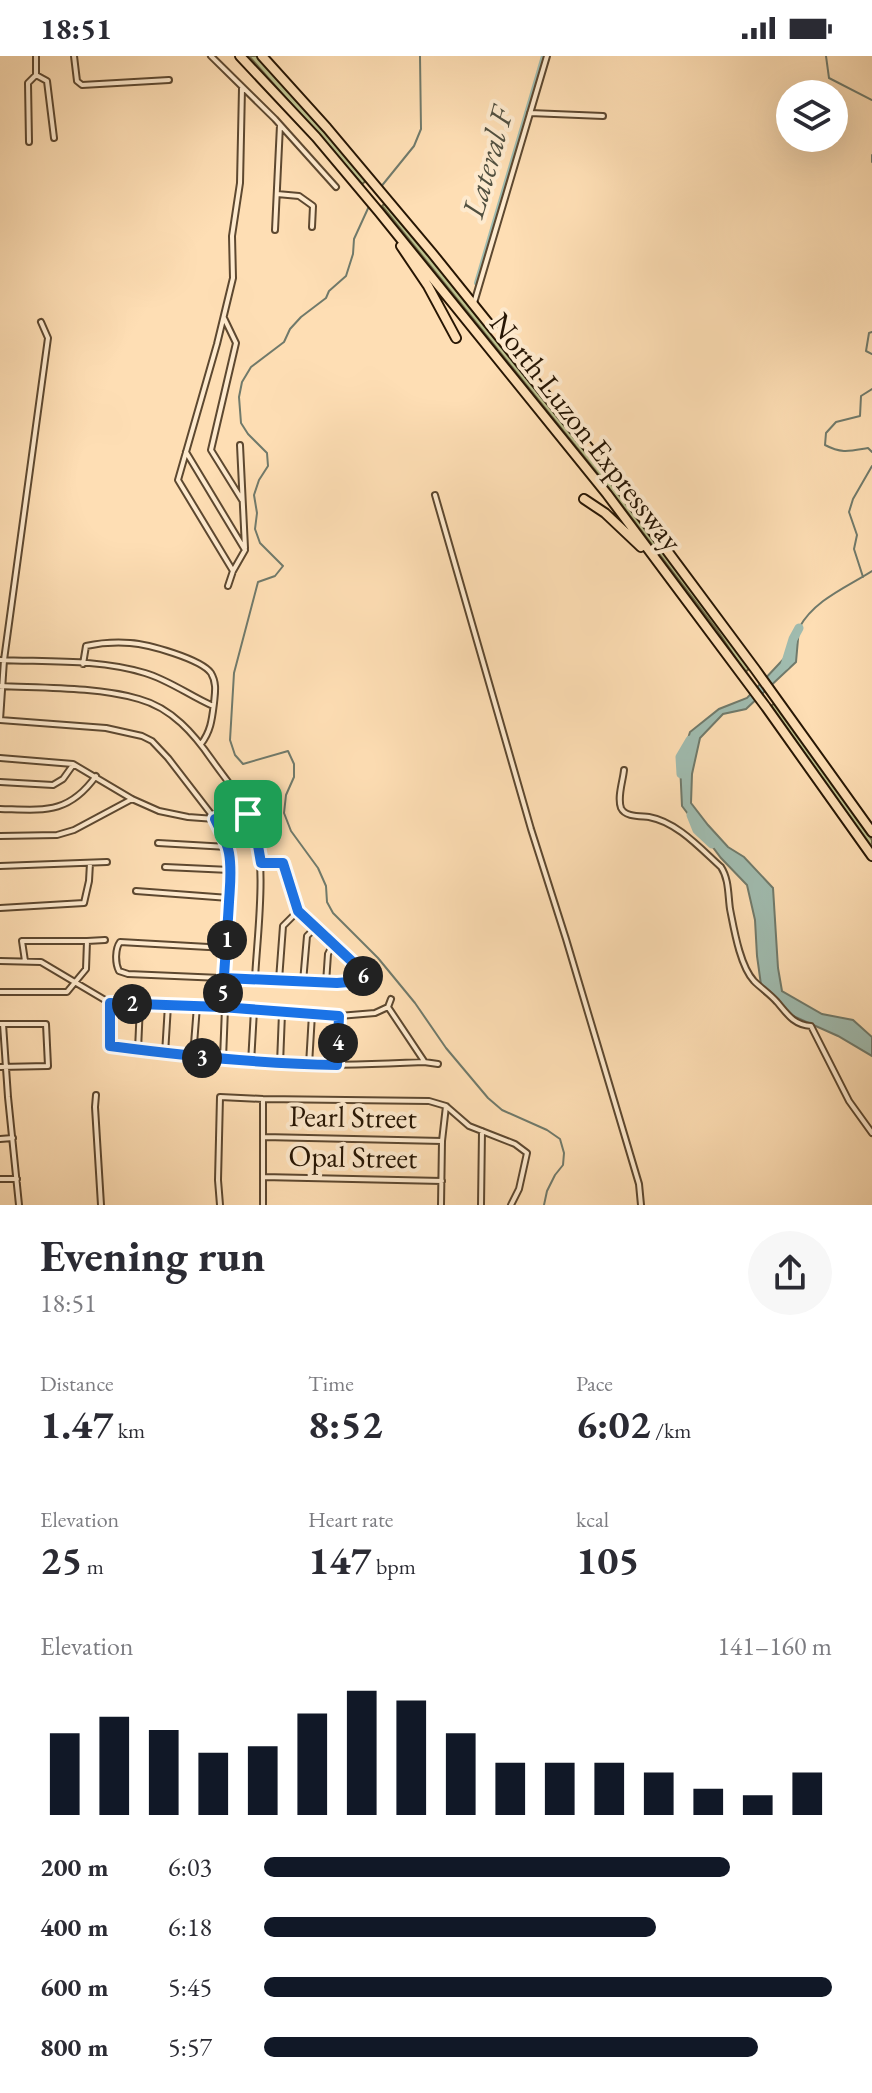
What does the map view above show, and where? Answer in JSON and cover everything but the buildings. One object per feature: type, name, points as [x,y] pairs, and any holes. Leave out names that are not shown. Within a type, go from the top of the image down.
[{"type":"highway","name":"North Luzon Expressway","points":[[240,56],[316,137],[511,372],[607,494],[766,707],[872,856]]},
{"type":"highway","name":"North Luzon Expressway","points":[[262,56],[384,196],[616,482],[872,832]]},
{"type":"highway","points":[[377,210],[428,286],[456,338]]},
{"type":"highway","points":[[584,499],[605,513],[638,543],[698,616]]},
{"type":"street","points":[[29,142],[28,83],[36,75],[36,56]]},
{"type":"street","points":[[74,56],[77,81],[82,85],[169,80]]},
{"type":"street","points":[[211,56],[336,187]]},
{"type":"street","points":[[473,306],[547,56]]},
{"type":"street","points":[[36,75],[47,81],[54,138]]},
{"type":"street","points":[[233,571],[178,480],[233,278],[232,236],[240,183],[242,88]]},
{"type":"street","points":[[530,113],[603,116]]},
{"type":"street","points":[[275,230],[280,125]]},
{"type":"street","points":[[277,194],[299,196],[313,206],[312,227]]},
{"type":"street","points":[[224,318],[236,343],[211,450],[242,500]]},
{"type":"street","points":[[41,322],[48,338],[2,660],[0,720],[106,728],[132,732],[152,741],[215,819],[228,847],[231,870],[224,978],[223,1059]]},
{"type":"street","points":[[228,586],[245,550],[240,445]]},
{"type":"street","points":[[186,450],[245,550]]},
{"type":"street","points":[[435,495],[531,829],[639,1184],[641,1205]]},
{"type":"street","points":[[83,664],[85,648],[89,645],[129,643],[195,661],[210,670],[216,684],[214,706],[211,727],[201,744]]},
{"type":"street","points":[[2,660],[120,667],[144,672],[214,706]]},
{"type":"street","points":[[0,686],[80,691],[139,699],[176,718],[196,737],[248,814],[257,838],[261,863],[255,979]]},
{"type":"street","points":[[0,758],[73,764],[132,799],[159,811],[188,817],[215,819],[274,814]]},
{"type":"street","points":[[0,782],[53,785],[63,779],[73,764]]},
{"type":"street","points":[[624,770],[621,810],[627,814],[654,818],[677,828],[721,867],[726,875],[738,943],[752,979],[794,1022],[811,1026],[849,1101],[872,1133]]},
{"type":"street","points":[[0,809],[42,810],[58,807],[75,800],[96,776]]},
{"type":"street","points":[[0,836],[57,835],[74,830],[132,799]]},
{"type":"street","points":[[158,843],[228,847]]},
{"type":"street","points":[[0,866],[107,862]]},
{"type":"street","points":[[0,908],[84,903],[90,863]]},
{"type":"street","points":[[227,948],[120,942],[117,967],[128,974],[303,982],[360,981],[362,978],[359,968],[298,911],[283,863],[261,863]]},
{"type":"street","points":[[165,867],[231,870]]},
{"type":"street","points":[[136,891],[230,898]]},
{"type":"street","points":[[279,980],[283,926],[298,911]]},
{"type":"street","points":[[303,982],[307,936],[315,928]]},
{"type":"street","points":[[25,961],[22,941],[105,940]]},
{"type":"street","points":[[0,992],[67,992],[86,969],[87,941]]},
{"type":"street","points":[[326,983],[328,954],[333,944]]},
{"type":"street","points":[[0,961],[41,962],[110,1003],[339,1016],[375,1013],[388,1007],[391,999]]},
{"type":"street","points":[[110,1003],[110,1046],[251,1063],[438,1064]]},
{"type":"street","points":[[138,1050],[140,1005]]},
{"type":"street","points":[[165,1054],[168,1005]]},
{"type":"street","points":[[193,1057],[197,1006]]},
{"type":"street","points":[[388,1007],[424,1062]]},
{"type":"street","points":[[251,1063],[254,1010]]},
{"type":"street","points":[[280,1064],[282,1013]]},
{"type":"street","points":[[309,1065],[312,1014]]},
{"type":"street","points":[[337,1065],[339,1016]]},
{"type":"street","points":[[3,1067],[48,1066],[46,1024],[2,1024],[3,1067],[19,1205]]},
{"type":"street","points":[[96,1095],[101,1205]]},
{"type":"street","points":[[0,1097],[8,1097]]},
{"type":"street","points":[[220,1205],[220,1097],[429,1101],[446,1106],[469,1126],[515,1144],[527,1153],[519,1189],[511,1205]]},
{"type":"street","points":[[263,1099],[263,1205]]},
{"type":"street","points":[[441,1205],[446,1106]]},
{"type":"street","points":[[481,1205],[482,1131]]},
{"type":"street","name":"Pearl Street","points":[[264,1137],[442,1141]]},
{"type":"street","points":[[0,1139],[13,1138]]},
{"type":"street","name":"Opal Street","points":[[263,1177],[442,1181]]},
{"type":"street","points":[[0,1179],[17,1179]]},
{"type":"green space","points":[[249,56],[257,56],[367,180],[362,184]]},
{"type":"green space","points":[[385,203],[604,473],[749,669],[745,672],[717,630],[599,475],[382,206]]},
{"type":"green space","points":[[775,703],[872,840],[872,847],[771,706]]},
{"type":"shaded area","points":[[799,628],[796,662],[746,709],[723,714],[700,738],[692,774],[691,803],[728,847],[744,857],[773,888],[782,991],[822,1014],[853,1020],[872,1037],[872,1056],[838,1036],[791,1015],[762,992],[755,920],[747,885],[721,858],[682,806],[680,764],[690,732],[719,709],[747,698],[792,650]]},
{"type":"waterway","points":[[380,188],[414,146],[421,129],[420,56]]},
{"type":"waterway","name":"Lateral F","points":[[477,283],[544,56]]},
{"type":"waterway","points":[[826,56],[829,78],[872,100]]},
{"type":"waterway","points":[[872,155],[872,162]]},
{"type":"waterway","points":[[370,204],[354,239],[346,276],[329,291],[326,298],[301,317],[284,342],[251,367],[242,382],[239,397],[241,423],[267,453],[268,466],[254,495],[257,513],[255,529],[260,543],[283,566],[275,576],[258,582],[234,673],[230,740],[235,755],[243,764],[288,751],[294,764],[294,777],[286,795],[284,813],[291,831],[318,868],[333,913],[378,958],[488,1098],[502,1110],[560,1139],[563,1165],[547,1191],[544,1205]]},
{"type":"waterway","points":[[872,332],[869,333],[866,351],[872,354]]},
{"type":"waterway","points":[[872,389],[861,396],[860,416],[836,422],[826,433],[825,445],[841,451],[868,448],[872,452]]},
{"type":"waterway","points":[[863,577],[854,549],[857,535],[849,512],[872,466]]},
{"type":"waterway","points":[[799,628],[822,602],[872,571]]},
{"type":"waterway","points":[[785,665],[799,628]]},
{"type":"waterway","points":[[681,774],[680,757],[690,740]]},
{"type":"waterway","points":[[691,815],[697,830],[712,844]]},
{"type":"route","points":[[248,814],[215,819],[228,847],[232,882],[230,898],[229,923],[224,978],[222,1007],[110,1003],[110,1046],[251,1063],[337,1065],[339,1016],[222,1007],[224,978],[337,983],[360,981],[363,973],[298,911],[283,863],[261,863],[257,838],[248,814]]}]
